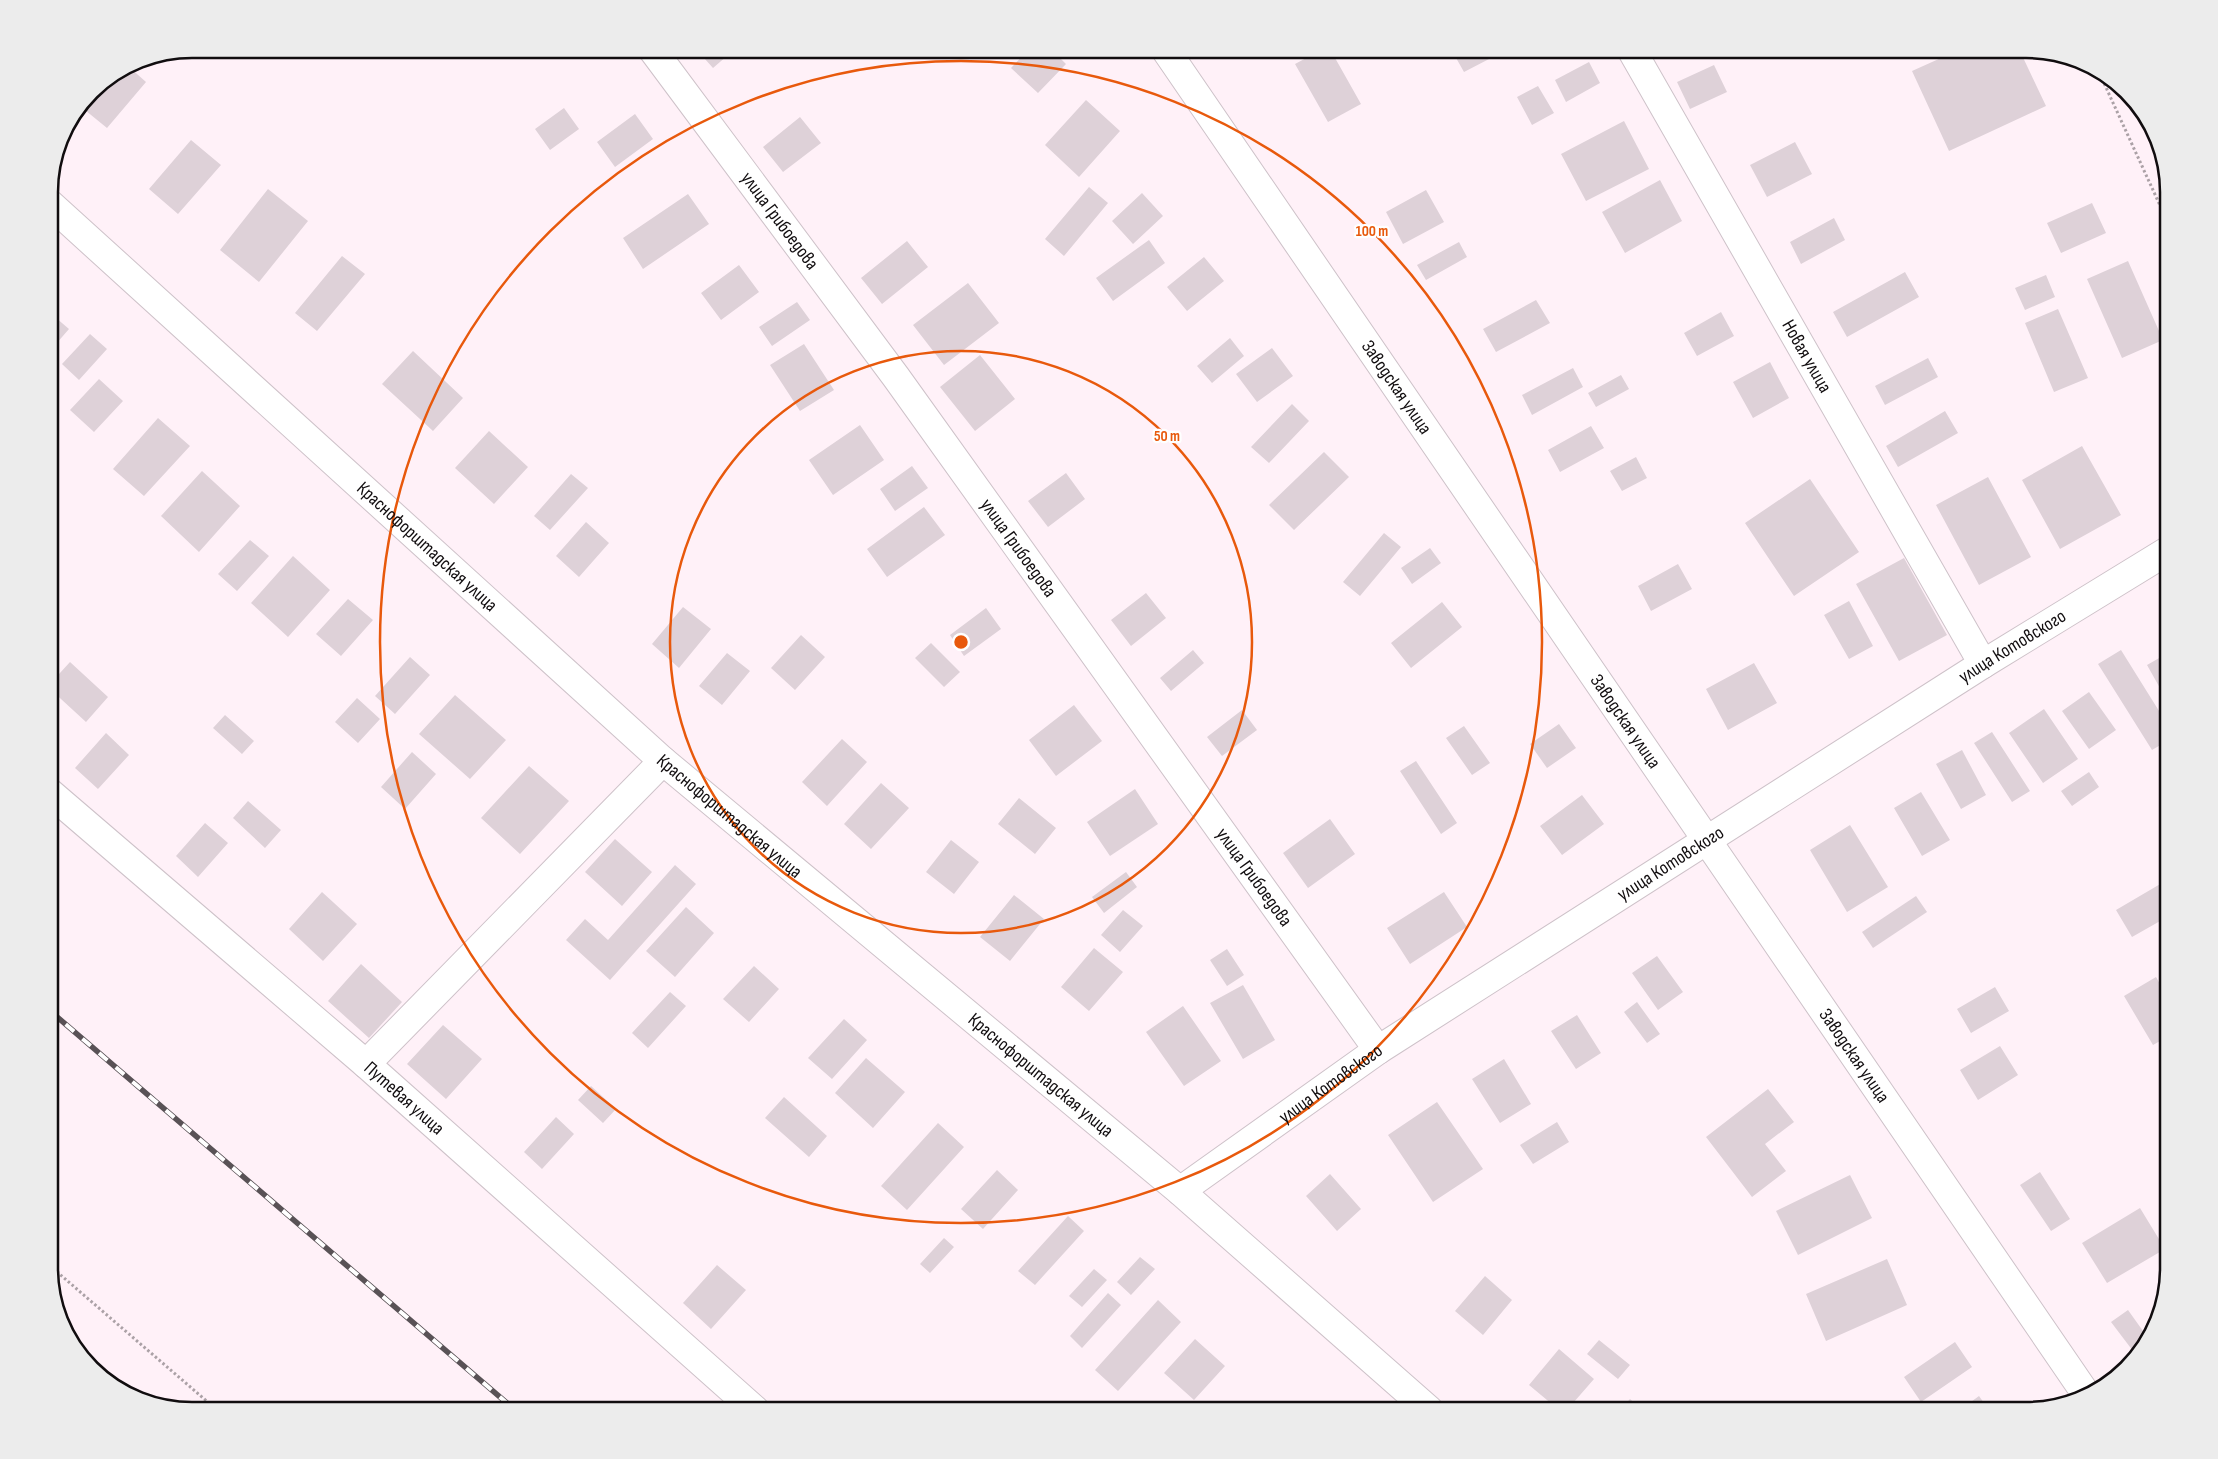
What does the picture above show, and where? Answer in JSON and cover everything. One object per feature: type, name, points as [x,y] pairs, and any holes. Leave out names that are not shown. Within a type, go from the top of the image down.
[{"type":"street","name":"улица Грибоедова","points":[[659,58],[896,377],[1378,1050]]},
{"type":"street","name":"Заводская улица","points":[[1171,58],[2083,1389]]},
{"type":"street","name":"Новая улица","points":[[1635,58],[1983,664]]},
{"type":"street","name":"Краснофорштадская улица","points":[[58,211],[663,761],[1180,1192],[1420,1402]]},
{"type":"street","name":"улица Котовского","points":[[1180,1192],[1378,1050],[1983,664],[2160,556]]},
{"type":"street","points":[[366,1064],[663,761]]},
{"type":"street","name":"Путевая улица","points":[[58,800],[366,1064],[746,1402]]},
{"type":"path","points":[[2103,82],[2160,206]]},
{"type":"path","points":[[58,1273],[208,1402]]},
{"type":"building","points":[[704,58],[725,58],[713,68]]},
{"type":"building","points":[[1020,58],[1060,58],[1066,64],[1038,93],[1011,68]]},
{"type":"building","points":[[1306,58],[1335,58],[1361,104],[1328,122],[1295,64]]},
{"type":"building","points":[[1456,58],[1491,58],[1464,72]]},
{"type":"building","points":[[1941,58],[2023,58],[2046,106],[1949,151],[1912,71]]},
{"type":"building","points":[[1589,62],[1600,83],[1566,102],[1555,80]]},
{"type":"building","points":[[1714,65],[1727,92],[1690,109],[1677,82]]},
{"type":"building","points":[[133,71],[146,82],[107,128],[85,110],[103,91]]},
{"type":"building","points":[[1538,86],[1554,113],[1532,125],[1517,97]]},
{"type":"building","points":[[1086,100],[1120,131],[1079,177],[1045,145]]},
{"type":"building","points":[[564,108],[579,129],[550,150],[535,129]]},
{"type":"building","points":[[635,114],[653,139],[615,167],[597,142]]},
{"type":"building","points":[[800,117],[821,143],[783,172],[763,147]]},
{"type":"building","points":[[1624,121],[1649,169],[1586,201],[1561,154]]},
{"type":"building","points":[[191,140],[221,165],[178,214],[149,189]]},
{"type":"building","points":[[1795,142],[1812,174],[1767,197],[1750,165]]},
{"type":"building","points":[[1660,180],[1682,221],[1625,253],[1602,212]]},
{"type":"building","points":[[1089,187],[1108,203],[1064,256],[1045,239]]},
{"type":"building","points":[[268,189],[308,221],[259,282],[220,250]]},
{"type":"building","points":[[1426,190],[1444,222],[1403,244],[1386,212]]},
{"type":"building","points":[[1142,193],[1163,216],[1133,244],[1112,221]]},
{"type":"building","points":[[688,194],[709,224],[643,269],[623,238]]},
{"type":"building","points":[[2092,203],[2106,233],[2061,253],[2047,223]]},
{"type":"building","points":[[1834,218],[1845,240],[1801,264],[1790,242]]},
{"type":"building","points":[[1149,240],[1165,263],[1113,301],[1096,278]]},
{"type":"building","points":[[907,241],[928,267],[882,304],[861,278]]},
{"type":"building","points":[[1459,242],[1467,257],[1426,280],[1417,265]]},
{"type":"building","points":[[342,256],[365,274],[317,331],[295,313]]},
{"type":"building","points":[[1204,257],[1224,281],[1187,311],[1167,287]]},
{"type":"building","points":[[2128,261],[2160,333],[2160,341],[2122,358],[2087,279]]},
{"type":"building","points":[[739,265],[759,292],[721,320],[701,293]]},
{"type":"building","points":[[1905,272],[1919,297],[1847,337],[1833,312]]},
{"type":"building","points":[[2046,275],[2055,297],[2025,310],[2015,288]]},
{"type":"building","points":[[968,283],[999,323],[944,365],[913,325]]},
{"type":"building","points":[[1536,300],[1550,323],[1496,352],[1483,329]]},
{"type":"building","points":[[797,302],[810,320],[772,346],[759,327]]},
{"type":"building","points":[[2058,309],[2088,378],[2054,392],[2025,323]]},
{"type":"building","points":[[1721,312],[1734,336],[1697,356],[1684,333]]},
{"type":"building","points":[[58,320],[69,329],[58,342]]},
{"type":"building","points":[[90,334],[107,349],[79,380],[62,364]]},
{"type":"building","points":[[1230,338],[1244,356],[1212,383],[1197,366]]},
{"type":"building","points":[[804,344],[834,390],[800,411],[770,365]]},
{"type":"building","points":[[1272,348],[1293,376],[1257,402],[1236,374]]},
{"type":"building","points":[[413,351],[463,398],[433,431],[382,384]]},
{"type":"building","points":[[980,355],[1015,399],[975,431],[940,387]]},
{"type":"building","points":[[1928,358],[1938,377],[1885,405],[1875,386]]},
{"type":"building","points":[[1770,362],[1789,398],[1753,418],[1733,382]]},
{"type":"building","points":[[1573,368],[1583,387],[1532,415],[1522,395]]},
{"type":"building","points":[[1621,375],[1629,389],[1596,407],[1588,393]]},
{"type":"building","points":[[99,379],[123,401],[94,432],[70,410]]},
{"type":"building","points":[[1292,404],[1309,421],[1269,463],[1251,447]]},
{"type":"building","points":[[1945,411],[1958,433],[1898,467],[1886,446]]},
{"type":"building","points":[[158,418],[190,446],[144,496],[113,469]]},
{"type":"building","points":[[860,425],[884,460],[833,495],[809,460]]},
{"type":"building","points":[[1591,426],[1604,448],[1560,472],[1548,450]]},
{"type":"building","points":[[489,431],[528,467],[494,504],[455,468]]},
{"type":"building","points":[[2082,446],[2121,515],[2060,549],[2022,480]]},
{"type":"building","points":[[1324,452],[1349,477],[1294,530],[1269,505]]},
{"type":"building","points":[[1636,457],[1647,478],[1622,491],[1610,471]]},
{"type":"building","points":[[912,466],[928,488],[895,511],[880,489]]},
{"type":"building","points":[[202,471],[240,506],[199,552],[161,516]]},
{"type":"building","points":[[1066,473],[1085,499],[1048,527],[1028,501]]},
{"type":"building","points":[[571,474],[588,488],[550,530],[534,516]]},
{"type":"building","points":[[1988,477],[2031,557],[1979,585],[1936,505]]},
{"type":"building","points":[[1810,479],[1859,552],[1794,596],[1745,523]]},
{"type":"building","points":[[924,507],[945,535],[887,577],[867,549]]},
{"type":"building","points":[[586,522],[609,543],[579,577],[556,556]]},
{"type":"building","points":[[1384,533],[1401,547],[1360,596],[1343,582]]},
{"type":"building","points":[[250,540],[269,556],[237,591],[218,574]]},
{"type":"building","points":[[1430,548],[1441,563],[1412,584],[1401,568]]},
{"type":"building","points":[[293,556],[330,590],[288,637],[251,603]]},
{"type":"building","points":[[1904,558],[1947,635],[1899,661],[1856,584]]},
{"type":"building","points":[[1678,564],[1692,589],[1651,611],[1638,586]]},
{"type":"building","points":[[1146,593],[1166,618],[1131,646],[1111,620]]},
{"type":"building","points":[[348,599],[373,620],[341,656],[316,634]]},
{"type":"building","points":[[1849,601],[1873,646],[1849,659],[1824,615]]},
{"type":"building","points":[[1442,602],[1462,627],[1411,668],[1391,643]]},
{"type":"building","points":[[683,607],[711,629],[679,668],[652,644]]},
{"type":"building","points":[[986,608],[1001,629],[964,656],[950,635]]},
{"type":"building","points":[[801,635],[825,657],[795,690],[771,668]]},
{"type":"building","points":[[931,643],[960,672],[944,687],[915,658]]},
{"type":"building","points":[[1193,650],[1204,663],[1171,691],[1160,678]]},
{"type":"building","points":[[2121,650],[2160,713],[2160,745],[2152,750],[2098,664]]},
{"type":"building","points":[[727,653],[750,671],[722,705],[699,686]]},
{"type":"building","points":[[410,657],[430,675],[395,714],[375,696]]},
{"type":"building","points":[[2160,658],[2160,688],[2147,665]]},
{"type":"building","points":[[70,662],[108,697],[86,722],[58,696],[58,675]]},
{"type":"building","points":[[1754,663],[1777,703],[1728,730],[1706,689]]},
{"type":"building","points":[[2089,692],[2116,730],[2089,749],[2062,711]]},
{"type":"building","points":[[455,695],[506,740],[470,779],[419,734]]},
{"type":"building","points":[[357,698],[380,719],[358,743],[335,722]]},
{"type":"building","points":[[1074,705],[1102,741],[1056,776],[1029,740]]},
{"type":"building","points":[[2044,709],[2078,759],[2043,783],[2009,733]]},
{"type":"building","points":[[1242,710],[1257,730],[1222,756],[1207,737]]},
{"type":"building","points":[[225,715],[254,741],[242,754],[213,728]]},
{"type":"building","points":[[1559,724],[1576,748],[1547,768],[1530,744]]},
{"type":"building","points":[[1464,726],[1490,763],[1472,775],[1446,738]]},
{"type":"building","points":[[1992,732],[2030,791],[2012,802],[1974,743]]},
{"type":"building","points":[[106,733],[129,755],[98,789],[75,768]]},
{"type":"building","points":[[842,739],[867,762],[827,806],[802,782]]},
{"type":"building","points":[[1962,750],[1986,795],[1961,809],[1936,764]]},
{"type":"building","points":[[412,752],[436,774],[405,809],[381,787]]},
{"type":"building","points":[[1416,761],[1457,823],[1441,834],[1400,771]]},
{"type":"building","points":[[529,766],[569,801],[520,854],[481,818]]},
{"type":"building","points":[[2089,772],[2099,787],[2072,806],[2061,791]]},
{"type":"building","points":[[881,783],[909,808],[871,849],[844,824]]},
{"type":"building","points":[[1135,789],[1158,824],[1110,856],[1087,822]]},
{"type":"building","points":[[1921,792],[1950,840],[1922,856],[1894,808]]},
{"type":"building","points":[[1582,795],[1604,824],[1562,855],[1540,826]]},
{"type":"building","points":[[1019,798],[1056,828],[1035,854],[998,824]]},
{"type":"building","points":[[248,801],[281,830],[265,848],[233,818]]},
{"type":"building","points":[[1330,819],[1355,854],[1308,888],[1283,853]]},
{"type":"building","points":[[205,823],[228,843],[198,877],[176,856]]},
{"type":"building","points":[[1850,825],[1888,887],[1847,912],[1810,850]]},
{"type":"building","points":[[615,839],[652,872],[622,906],[585,872]]},
{"type":"building","points":[[951,840],[979,862],[954,894],[926,872]]},
{"type":"building","points":[[675,865],[696,884],[610,980],[566,940],[585,919],[608,940]]},
{"type":"building","points":[[1126,872],[1137,887],[1104,913],[1092,897]]},
{"type":"building","points":[[2160,884],[2160,921],[2132,937],[2116,910]]},
{"type":"building","points":[[322,892],[357,924],[323,961],[289,929]]},
{"type":"building","points":[[1444,892],[1467,927],[1410,964],[1387,928]]},
{"type":"building","points":[[1014,895],[1044,919],[1010,961],[980,937]]},
{"type":"building","points":[[1916,896],[1927,912],[1873,948],[1862,932]]},
{"type":"building","points":[[686,907],[714,933],[675,977],[646,951]]},
{"type":"building","points":[[1123,910],[1143,926],[1120,952],[1101,935]]},
{"type":"building","points":[[1094,948],[1123,972],[1089,1011],[1061,987]]},
{"type":"building","points":[[1227,949],[1244,975],[1227,986],[1210,960]]},
{"type":"building","points":[[1657,956],[1683,992],[1658,1010],[1632,973]]},
{"type":"building","points":[[361,964],[402,1002],[369,1038],[328,1001]]},
{"type":"building","points":[[754,966],[779,989],[749,1022],[723,999]]},
{"type":"building","points":[[2156,977],[2160,984],[2160,1041],[2153,1045],[2124,996]]},
{"type":"building","points":[[1243,985],[1275,1040],[1243,1059],[1210,1003]]},
{"type":"building","points":[[1995,987],[2009,1011],[1971,1033],[1957,1009]]},
{"type":"building","points":[[670,992],[686,1006],[648,1048],[632,1033]]},
{"type":"building","points":[[1637,1002],[1660,1034],[1647,1043],[1624,1012]]},
{"type":"building","points":[[1183,1006],[1221,1061],[1184,1086],[1146,1032]]},
{"type":"building","points":[[1577,1015],[1601,1053],[1576,1069],[1551,1031]]},
{"type":"building","points":[[844,1019],[867,1040],[832,1079],[808,1058]]},
{"type":"building","points":[[443,1025],[482,1059],[446,1099],[407,1064]]},
{"type":"building","points":[[2000,1046],[2018,1075],[1978,1100],[1960,1070]]},
{"type":"building","points":[[866,1058],[905,1092],[873,1128],[835,1093]]},
{"type":"building","points":[[1504,1059],[1531,1104],[1500,1123],[1472,1079]]},
{"type":"building","points":[[591,1086],[616,1109],[603,1123],[578,1100]]},
{"type":"building","points":[[1768,1089],[1794,1122],[1765,1144],[1786,1171],[1752,1197],[1706,1137]]},
{"type":"building","points":[[784,1097],[827,1136],[809,1157],[765,1118]]},
{"type":"building","points":[[1437,1102],[1483,1169],[1433,1202],[1388,1135]]},
{"type":"building","points":[[556,1117],[574,1134],[542,1169],[524,1152]]},
{"type":"building","points":[[1557,1122],[1569,1142],[1533,1164],[1520,1145]]},
{"type":"building","points":[[938,1123],[964,1147],[907,1210],[881,1186]]},
{"type":"building","points":[[997,1170],[1018,1190],[983,1229],[961,1209]]},
{"type":"building","points":[[2040,1172],[2070,1219],[2051,1231],[2020,1185]]},
{"type":"building","points":[[1330,1174],[1361,1209],[1337,1231],[1306,1196]]},
{"type":"building","points":[[1850,1175],[1872,1218],[1798,1255],[1776,1211]]},
{"type":"building","points":[[2140,1208],[2160,1241],[2160,1252],[2107,1283],[2082,1243]]},
{"type":"building","points":[[1068,1216],[1084,1231],[1035,1285],[1018,1271]]},
{"type":"building","points":[[944,1238],[954,1247],[930,1273],[920,1264]]},
{"type":"building","points":[[1140,1257],[1155,1269],[1131,1295],[1117,1282]]},
{"type":"building","points":[[1887,1259],[1907,1305],[1826,1341],[1806,1294]]},
{"type":"building","points":[[717,1265],[746,1290],[711,1329],[683,1303]]},
{"type":"building","points":[[1094,1269],[1107,1280],[1082,1307],[1069,1296]]},
{"type":"building","points":[[1485,1276],[1512,1300],[1483,1335],[1455,1311]]},
{"type":"building","points":[[1108,1293],[1121,1305],[1082,1348],[1070,1336]]},
{"type":"building","points":[[1158,1300],[1181,1322],[1118,1391],[1095,1370]]},
{"type":"building","points":[[2128,1310],[2144,1332],[2132,1350],[2111,1322]]},
{"type":"building","points":[[1195,1339],[1225,1366],[1194,1400],[1164,1373]]},
{"type":"building","points":[[1599,1340],[1630,1365],[1618,1379],[1587,1354]]},
{"type":"building","points":[[1955,1342],[1972,1367],[1921,1402],[1904,1377]]},
{"type":"building","points":[[1559,1349],[1594,1379],[1574,1402],[1549,1402],[1529,1385]]},
{"type":"building","points":[[1979,1396],[1983,1402],[1971,1402]]},
{"type":"railway","points":[[58,1018],[506,1402]]}]
